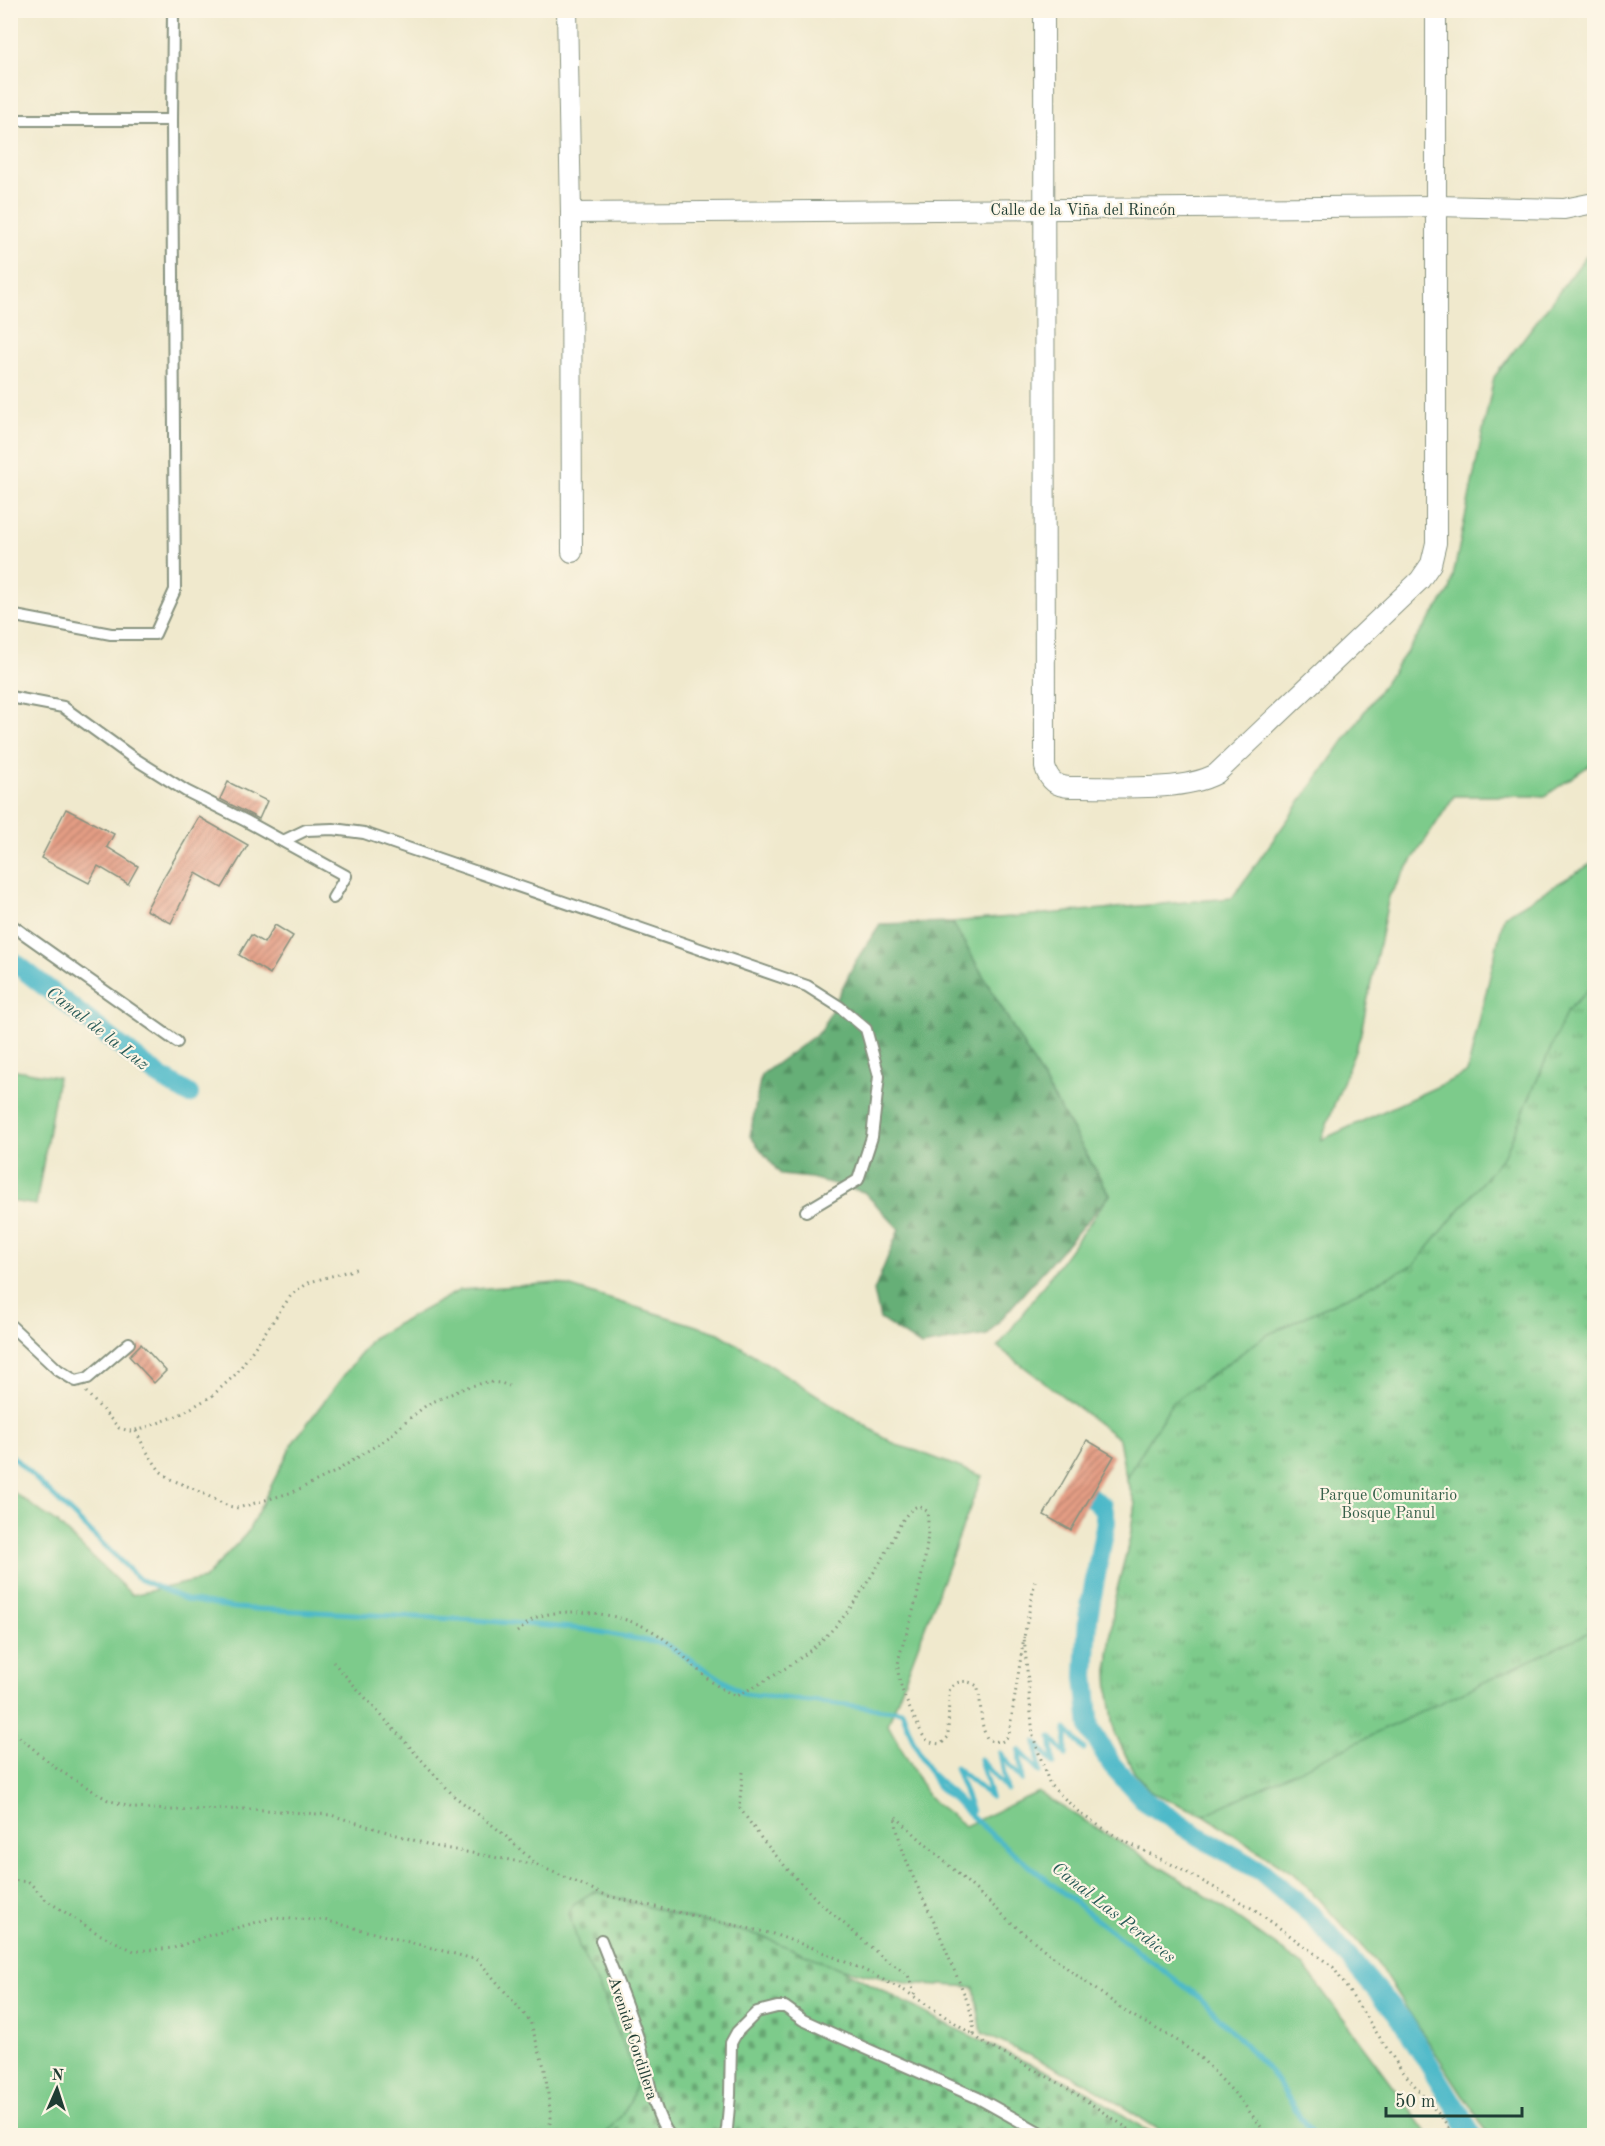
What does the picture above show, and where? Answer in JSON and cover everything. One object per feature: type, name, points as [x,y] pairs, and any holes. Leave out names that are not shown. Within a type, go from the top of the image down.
[{"type":"street","points":[[567,10],[571,213],[572,552]]},
{"type":"street","points":[[1044,10],[1045,767],[1051,780],[1064,787],[1178,786],[1197,783],[1225,768],[1420,580],[1431,564],[1436,543],[1436,10]]},
{"type":"street","name":"Calle de la Viña del Rincón","points":[[571,213],[1437,206],[1564,209],[1594,203]]},
{"type":"lane","points":[[10,615],[111,634],[155,634],[175,590],[173,10]]},
{"type":"lane","points":[[10,120],[172,120]]},
{"type":"lane","points":[[10,697],[63,707],[132,757],[186,791],[345,876],[333,898]]},
{"type":"lane","points":[[284,842],[306,830],[333,829],[364,833],[807,986],[840,1007],[866,1029],[879,1076],[872,1137],[858,1180],[806,1211]]},
{"type":"lane","points":[[10,924],[177,1042]]},
{"type":"lane","points":[[10,1325],[58,1370],[76,1381],[88,1378],[129,1343]]},
{"type":"lane","name":"Avenida Cordillera","points":[[601,1940],[640,2043],[664,2128],[670,2136]]},
{"type":"lane","points":[[725,2136],[730,2095],[731,2043],[737,2032],[757,2013],[777,2007],[785,2007],[803,2020],[978,2098],[1046,2136]]},
{"type":"path","points":[[76,1381],[119,1428],[136,1431],[179,1415],[223,1387],[246,1362],[292,1294],[310,1282],[356,1269]]},
{"type":"path","points":[[136,1431],[160,1471],[170,1479],[228,1506],[238,1508],[293,1492],[328,1476],[389,1437],[428,1404],[467,1386],[487,1382],[509,1386]]},
{"type":"path","points":[[518,1632],[538,1617],[559,1613],[620,1618],[647,1626],[665,1639],[707,1680],[736,1696],[757,1686],[802,1657],[832,1631],[885,1556],[904,1516],[913,1507],[919,1506],[927,1511],[928,1532],[921,1576],[899,1656],[898,1670],[910,1711],[926,1740],[941,1744],[948,1737],[951,1686],[960,1682],[973,1683],[977,1686],[983,1732],[988,1740],[1001,1743],[1009,1734],[1035,1581]]},
{"type":"path","points":[[1024,1637],[1033,1736],[1050,1785],[1082,1815],[1122,1840],[1255,1910],[1333,1967],[1400,2068],[1442,2118],[1453,2136]]},
{"type":"path","points":[[333,1662],[454,1796],[520,1848],[537,1866]]},
{"type":"path","points":[[10,1729],[57,1769],[108,1800],[133,1808],[251,1809],[331,1815],[432,1846],[537,1866],[608,1896],[783,1937],[864,1970],[915,1998],[985,2044],[1061,2084],[1139,2136]]},
{"type":"path","points":[[743,1772],[740,1807],[762,1838],[819,1902],[881,1956],[908,1975],[915,1998]]},
{"type":"path","points":[[974,2035],[974,2021],[966,1997],[916,1883],[897,1834],[895,1816],[1014,1925],[1072,1972],[1128,2013],[1178,2041],[1203,2060],[1239,2098],[1268,2136]]},
{"type":"path","points":[[10,1880],[29,1882],[46,1900],[97,1933],[134,1951],[174,1948],[272,1917],[324,1920],[478,1960],[530,2021],[545,2070],[551,2118],[548,2136]]},
{"type":"green space","points":[[1594,246],[1594,762],[1545,796],[1454,796],[1389,896],[1360,1037],[1321,1140],[1467,1073],[1504,916],[1594,862],[1594,2135],[1489,2135],[1377,1963],[1297,1876],[1204,1815],[1152,1793],[1134,1772],[1115,1733],[1108,1668],[1114,1602],[1130,1538],[1135,1503],[1126,1478],[1119,1439],[998,1347],[1110,1195],[952,922],[1232,898],[1450,591],[1494,377]]},
{"type":"green space","points":[[952,922],[1110,1195],[987,1335],[921,1346],[880,1319],[874,1291],[899,1229],[864,1192],[811,1178],[781,1175],[750,1136],[761,1075],[821,1031],[855,962],[880,924]]},
{"type":"green space","name":"Parque Comunitario Bosque Panul","points":[[1594,984],[1594,1630],[1204,1815],[1152,1793],[1134,1772],[1115,1733],[1109,1693],[1108,1668],[1114,1602],[1130,1538],[1135,1503],[1126,1478],[1172,1403],[1267,1335],[1414,1265],[1505,1154],[1567,1011]]},
{"type":"green space","points":[[10,1069],[58,1077],[36,1205],[11,1201]]},
{"type":"green space","points":[[558,1283],[719,1333],[896,1445],[982,1476],[888,1725],[930,1799],[965,1826],[1038,1792],[1196,1889],[1304,1966],[1429,2135],[1167,2135],[1085,2082],[982,2033],[974,1987],[905,1983],[787,1956],[601,1989],[636,2076],[630,2102],[605,2135],[11,2135],[10,1490],[57,1523],[132,1595],[204,1579],[247,1533],[294,1441],[372,1338],[460,1290]]},
{"type":"green space","points":[[594,1891],[686,1918],[761,1936],[846,1971],[944,2023],[1083,2089],[1154,2135],[605,2135],[630,2102],[636,2076],[600,1989],[580,1949],[569,1914],[572,1905]]},
{"type":"building","points":[[228,782],[267,801],[259,819],[220,799]]},
{"type":"building","points":[[66,809],[114,834],[107,847],[138,866],[128,884],[98,866],[89,883],[41,858]]},
{"type":"building","points":[[199,817],[248,845],[222,888],[196,873],[171,923],[146,910]]},
{"type":"building","points":[[275,925],[293,936],[270,974],[239,955],[251,935],[264,943]]},
{"type":"building","points":[[141,1344],[166,1371],[154,1383],[129,1356]]},
{"type":"building","points":[[1087,1440],[1114,1456],[1071,1530],[1044,1515]]},
{"type":"waterway","name":"Canal de la Luz","points":[[10,959],[156,1074],[189,1094]]},
{"type":"waterway","name":"Canal Las Perdices","points":[[10,1454],[139,1579],[187,1600],[235,1608],[475,1620],[583,1629],[665,1644],[744,1694],[902,1711],[913,1740],[937,1786],[1006,1847],[1201,1999],[1270,2071],[1313,2136]]},
{"type":"waterway","points":[[1090,1497],[1103,1507],[1106,1522],[1088,1617],[1085,1676],[1090,1729],[1112,1765],[1146,1802],[1198,1836],[1261,1871],[1314,1917],[1402,2020],[1473,2136]]},
{"type":"waterway","points":[[933,1775],[972,1812],[955,1767],[991,1797],[980,1759],[1007,1790],[1000,1753],[1022,1780],[1019,1750],[1040,1772],[1036,1742],[1054,1764],[1051,1737],[1066,1755],[1066,1729],[1084,1749]]}]
